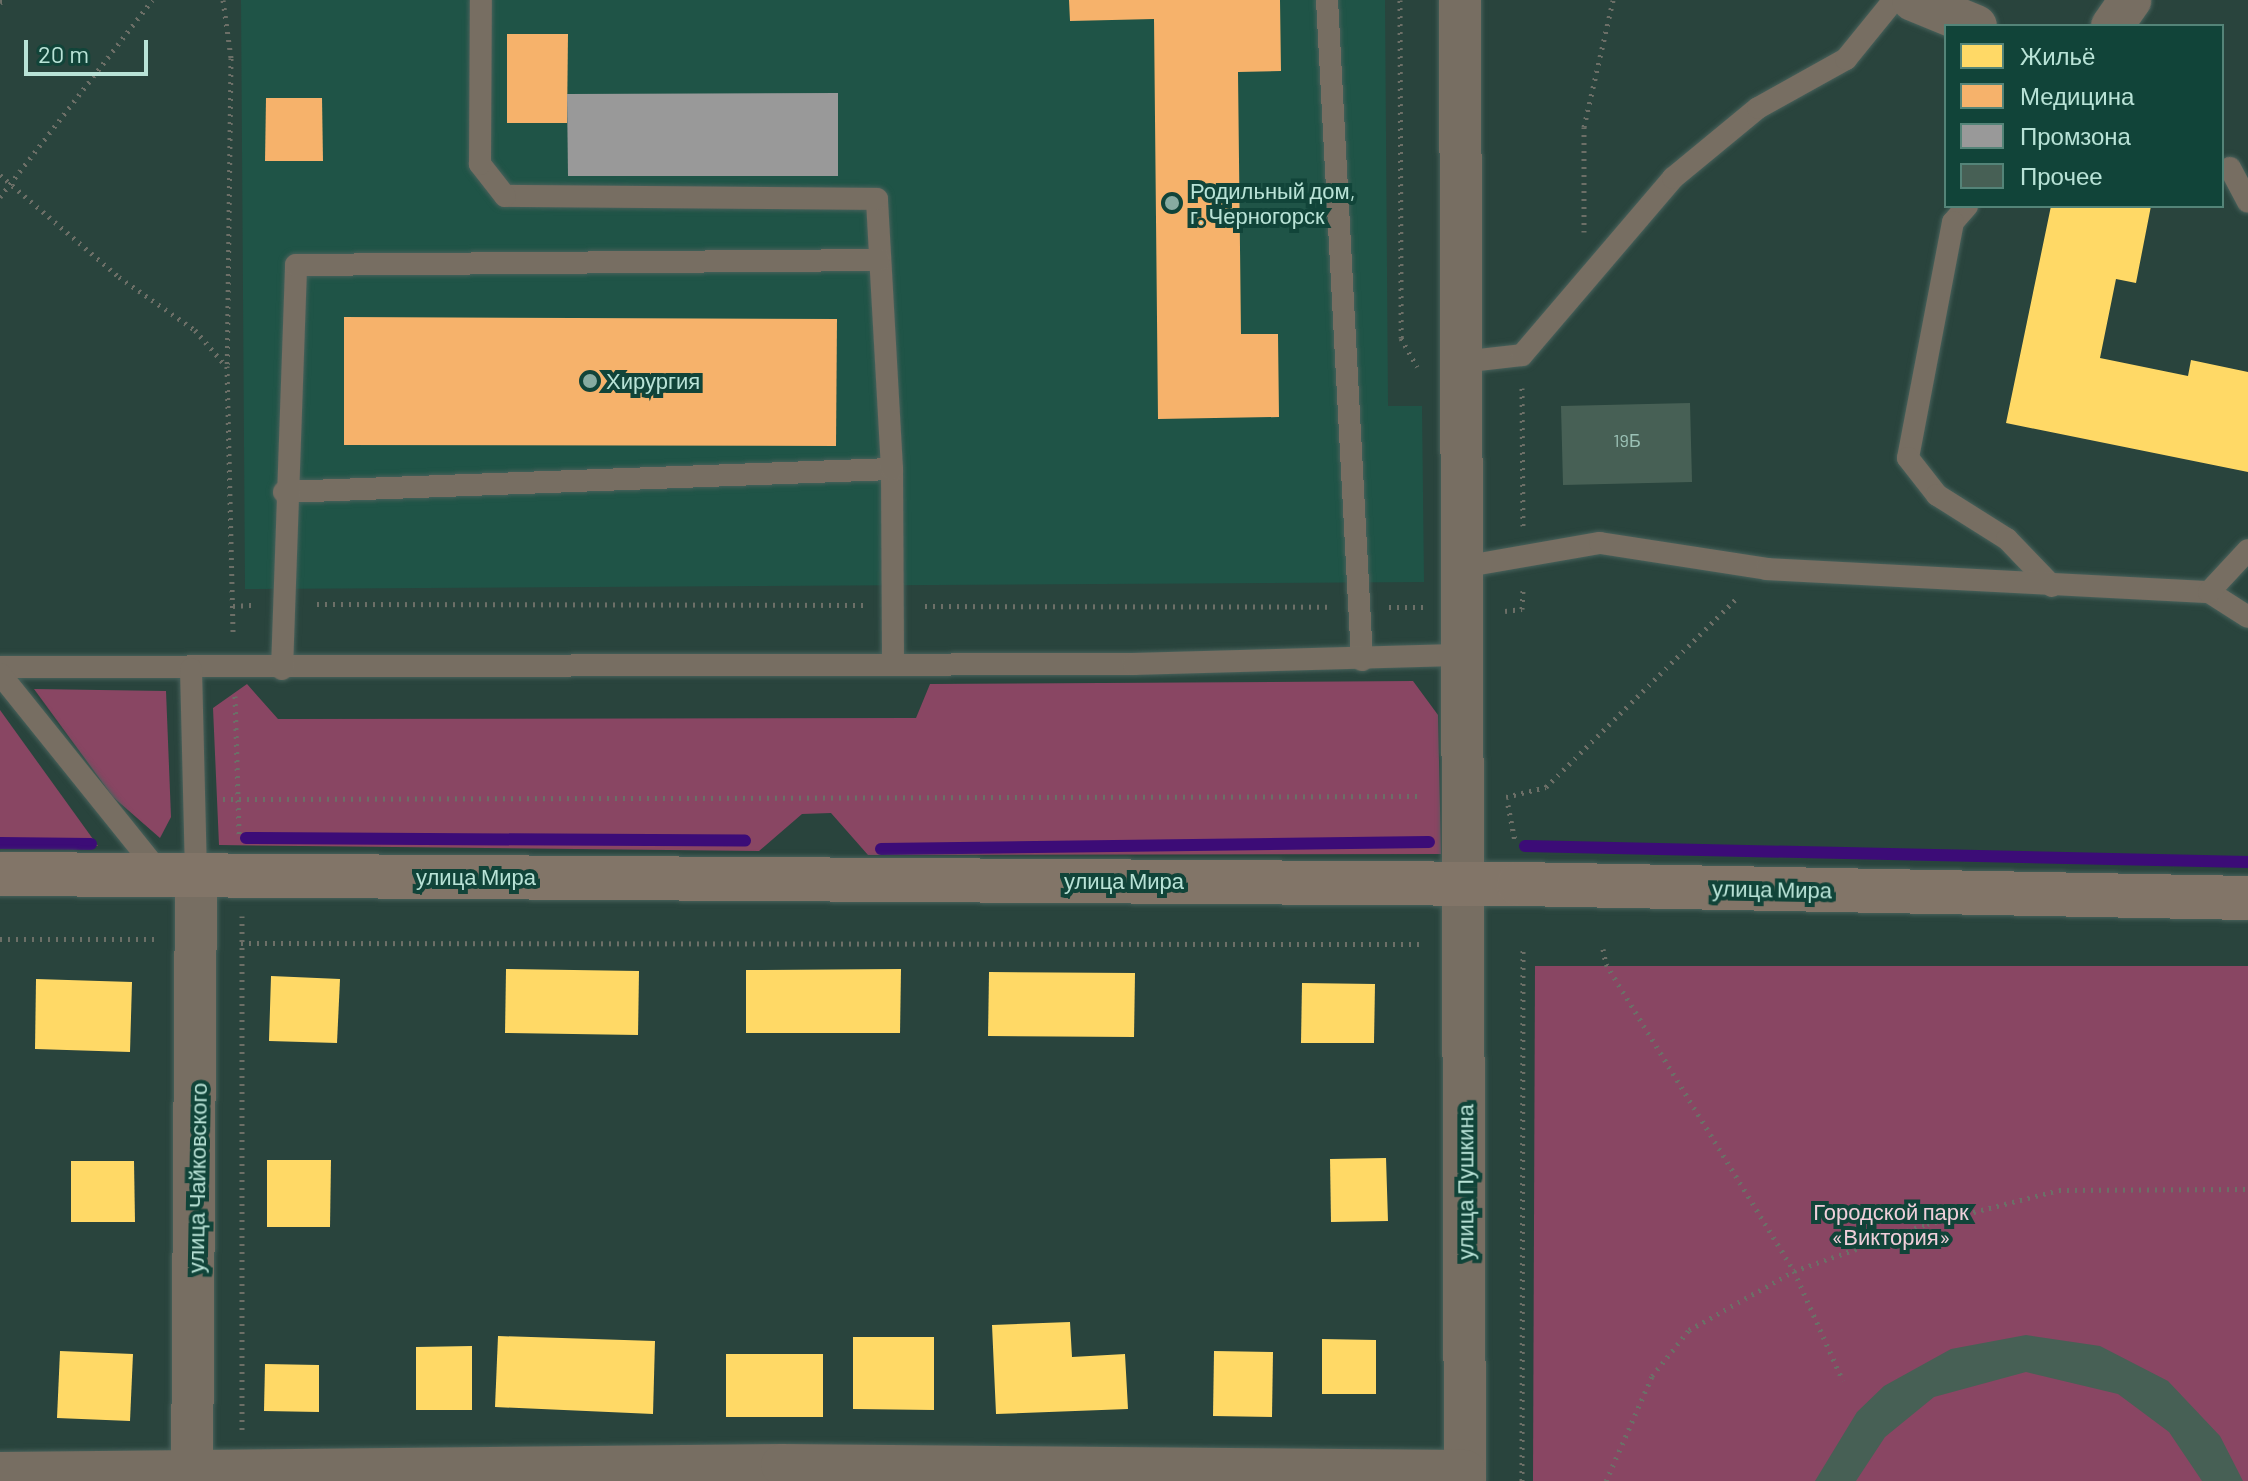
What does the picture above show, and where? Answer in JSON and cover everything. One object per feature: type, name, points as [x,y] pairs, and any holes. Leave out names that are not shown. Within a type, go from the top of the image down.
[{"type":"main road","name":"улица Мира","points":[[0,874],[1465,884],[2248,898]]},
{"type":"street","name":"улица Пушкина","points":[[1460,0],[1465,1476]]},
{"type":"street","points":[[1913,0],[1971,24]]},
{"type":"street","points":[[2113,24],[2130,0]]},
{"type":"street","name":"улица Чайковского","points":[[179,874],[198,940],[192,1476]]},
{"type":"street","points":[[0,1473],[192,1476],[242,1470],[1465,1476]]},
{"type":"lane","points":[[481,0],[480,164],[505,196],[877,199],[892,469],[893,665]]},
{"type":"lane","points":[[1327,0],[1362,660]]},
{"type":"lane","points":[[1461,362],[1522,355],[1585,273],[1673,178],[1746,118],[1846,59],[1894,0]]},
{"type":"lane","points":[[2230,168],[2248,202]]},
{"type":"lane","points":[[1965,208],[1953,222],[1908,458],[1937,495],[2007,539],[2052,586]]},
{"type":"lane","points":[[282,669],[284,492],[296,265],[879,260]]},
{"type":"lane","points":[[284,492],[892,469]]},
{"type":"lane","points":[[1462,567],[1600,543],[1767,569],[2209,592],[2248,617]]},
{"type":"lane","points":[[2209,592],[2248,550]]},
{"type":"lane","points":[[0,667],[235,671],[1362,660],[1463,655]]},
{"type":"lane","points":[[179,874],[194,799],[191,669]]},
{"type":"lane","points":[[0,674],[179,874]]},
{"type":"path","points":[[0,2],[7,0]]},
{"type":"path","points":[[0,197],[10,188],[152,0]]},
{"type":"path","points":[[223,0],[231,58],[227,366],[238,799]]},
{"type":"path","points":[[1400,0],[1401,338],[1423,379]]},
{"type":"path","points":[[1585,273],[1584,127],[1613,0]]},
{"type":"path","points":[[0,175],[10,188],[195,330],[227,366]]},
{"type":"path","points":[[1505,624],[1505,608],[1522,609],[1522,355]]},
{"type":"path","points":[[1506,797],[1546,787],[1767,569]]},
{"type":"path","points":[[233,606],[1432,607]]},
{"type":"path","points":[[1506,781],[1516,848]]},
{"type":"path","points":[[194,799],[1430,796]]},
{"type":"path","points":[[0,939],[242,943],[1425,944]]},
{"type":"path","points":[[242,943],[242,1470]]},
{"type":"path","points":[[1522,1481],[1523,946]]},
{"type":"path","points":[[1603,949],[1606,964],[1794,1271],[1843,1381]]},
{"type":"path","points":[[1606,1481],[1652,1376],[1689,1330],[1794,1271],[1927,1224],[2059,1190],[2248,1189]]},
{"type":"shaded area","points":[[241,0],[1385,0],[1388,406],[1422,406],[1424,582],[245,589]]},
{"type":"green space","points":[[1413,681],[1438,715],[1441,854],[868,855],[831,813],[802,814],[759,851],[219,845],[213,708],[247,684],[278,719],[916,718],[930,684]]},
{"type":"green space","points":[[34,689],[166,691],[171,817],[160,838],[113,797]]},
{"type":"green space","points":[[0,710],[98,846],[0,846]]},
{"type":"green space","name":"Городской парк «Виктория»","points":[[1535,966],[2248,966],[2248,1481],[1533,1481]]},
{"type":"building: Жильё","points":[[2051,208],[2151,208],[2136,283],[2116,279],[2100,358],[2188,376],[2191,360],[2248,372],[2248,472],[2006,423]]},
{"type":"building: Жильё","points":[[506,969],[639,971],[638,1035],[505,1033]]},
{"type":"building: Жильё","points":[[901,969],[900,1033],[746,1033],[746,970]]},
{"type":"building: Жильё","points":[[989,972],[1135,973],[1134,1037],[988,1036]]},
{"type":"building: Жильё","points":[[271,976],[340,979],[337,1043],[269,1041]]},
{"type":"building: Жильё","points":[[36,979],[132,982],[130,1052],[35,1049]]},
{"type":"building: Жильё","points":[[1302,983],[1375,984],[1374,1043],[1301,1043]]},
{"type":"building: Жильё","points":[[1386,1158],[1388,1221],[1331,1222],[1330,1159]]},
{"type":"building: Жильё","points":[[267,1160],[331,1160],[330,1227],[267,1227]]},
{"type":"building: Жильё","points":[[71,1161],[134,1161],[135,1222],[71,1222]]},
{"type":"building: Жильё","points":[[1070,1322],[1072,1357],[1125,1354],[1128,1409],[996,1414],[992,1325]]},
{"type":"building: Жильё","points":[[498,1336],[655,1341],[653,1414],[495,1407]]},
{"type":"building: Жильё","points":[[853,1337],[934,1337],[934,1410],[853,1409]]},
{"type":"building: Жильё","points":[[1322,1339],[1376,1340],[1376,1394],[1322,1394]]},
{"type":"building: Жильё","points":[[472,1346],[472,1410],[416,1410],[416,1347]]},
{"type":"building: Жильё","points":[[60,1351],[133,1354],[130,1421],[57,1418]]},
{"type":"building: Жильё","points":[[1214,1351],[1273,1352],[1272,1417],[1213,1416]]},
{"type":"building: Жильё","points":[[726,1354],[823,1354],[823,1417],[726,1417]]},
{"type":"building: Жильё","points":[[265,1364],[319,1365],[319,1412],[264,1411]]},
{"type":"building: Медицина","name":"Родильный дом, г. Черногорск","points":[[1069,0],[1280,0],[1281,71],[1238,72],[1241,334],[1278,334],[1279,417],[1158,419],[1154,19],[1070,21]]},
{"type":"building: Медицина","points":[[507,34],[568,34],[567,123],[507,123]]},
{"type":"building: Медицина","points":[[266,98],[322,98],[323,161],[265,161]]},
{"type":"building: Медицина","name":"Хирургия","points":[[344,317],[837,319],[836,446],[344,445]]},
{"type":"building: Промзона","points":[[838,93],[838,176],[568,176],[567,94]]},
{"type":"building: Прочее","points":[[1690,403],[1692,482],[1563,485],[1561,406]]},
{"type":"building: Прочее","points":[[2026,1335],[2100,1346],[2168,1381],[2220,1436],[2243,1481],[2202,1481],[2169,1432],[2118,1394],[2026,1372],[1934,1397],[1885,1437],[1856,1481],[1815,1481],[1857,1412],[1884,1386],[1951,1349]]},
{"type":"waterway","points":[[246,838],[745,841]]},
{"type":"waterway","points":[[881,849],[1429,842]]},
{"type":"waterway","points":[[0,843],[91,844]]},
{"type":"waterway","points":[[1525,846],[2248,862]]},
{"type":"place","name":"Родильный дом, г. Черногорск","points":[[1172,203]]},
{"type":"place","name":"Хирургия","points":[[590,381]]}]
